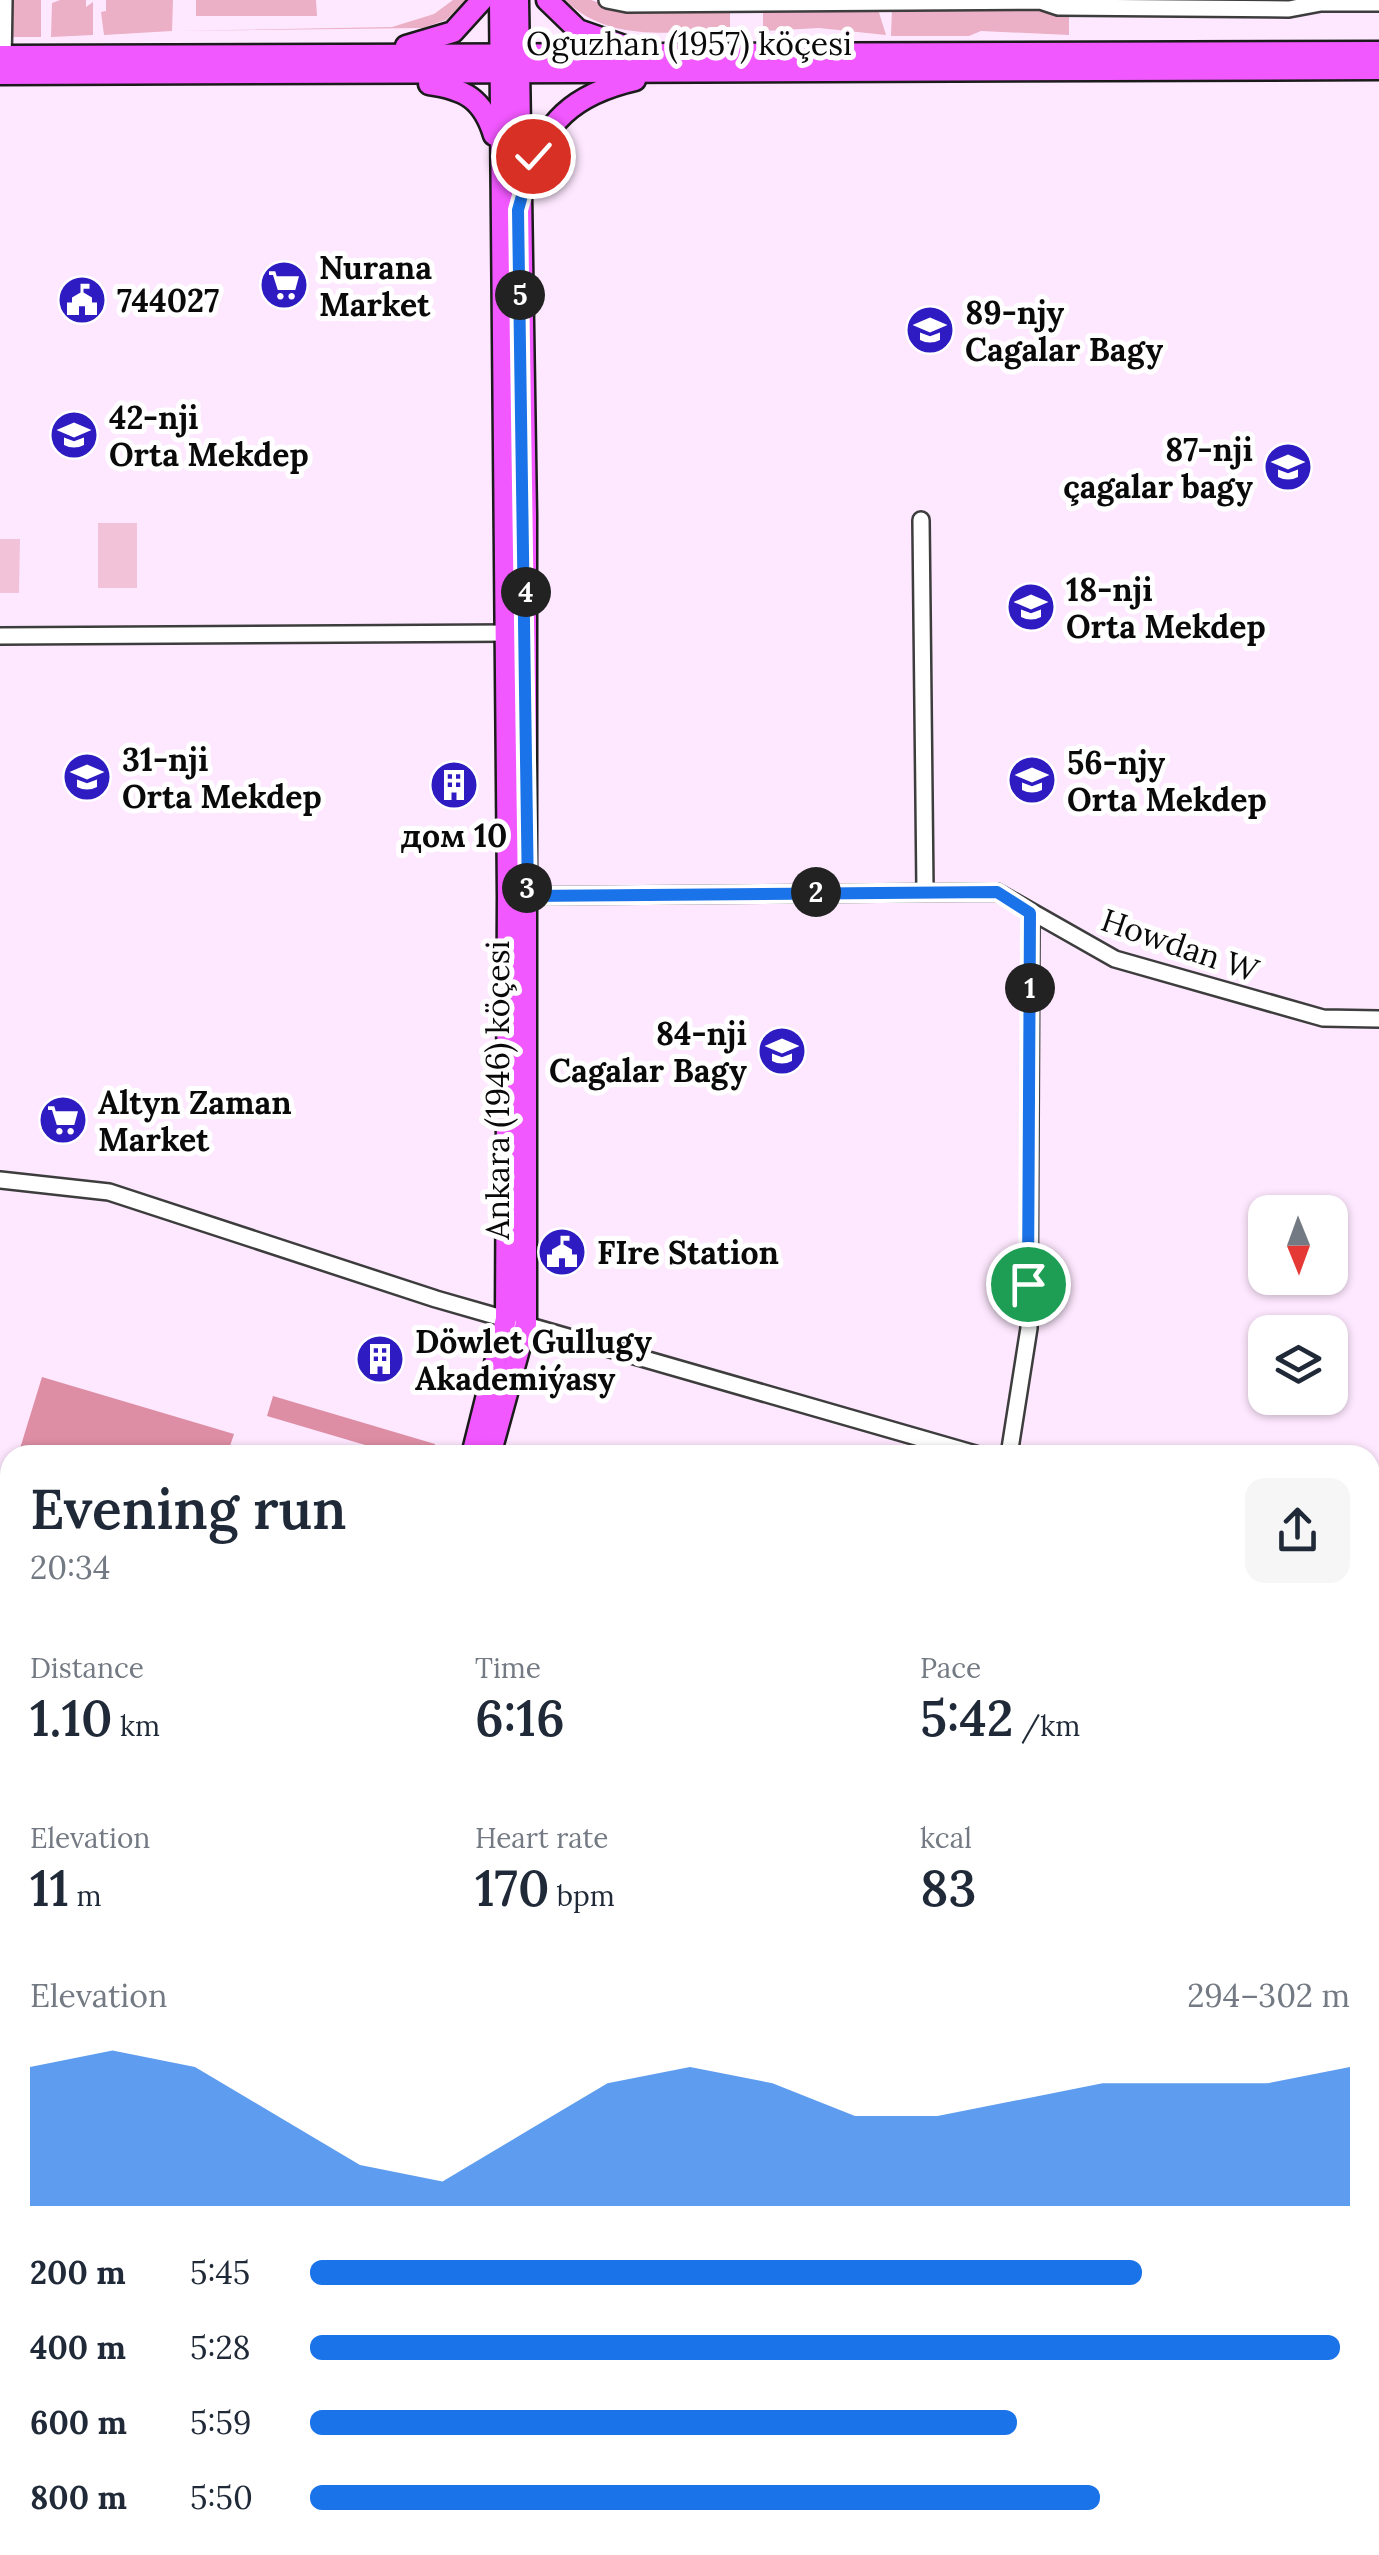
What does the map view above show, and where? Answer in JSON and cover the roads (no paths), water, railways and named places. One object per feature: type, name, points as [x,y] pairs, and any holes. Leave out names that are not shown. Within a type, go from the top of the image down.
[{"type":"main road","points":[[364,64],[440,38],[463,24],[482,0]]},
{"type":"main road","name":"Ankara (1946) köçesi","points":[[492,1445],[516,1322],[518,210],[509,65],[500,0]]},
{"type":"main road","name":"Ankara (1946) köçesi","points":[[516,633],[500,156],[518,0]]},
{"type":"main road","points":[[547,0],[565,20],[592,37],[666,64]]},
{"type":"main road","name":"Oguzhan (1957) köçesi","points":[[2,65],[666,64],[1379,52]]},
{"type":"main road","points":[[364,64],[465,92],[487,114],[500,156]]},
{"type":"main road","name":"Oguzhan (1957) köçesi","points":[[666,64],[1379,69]]},
{"type":"main road","points":[[518,210],[538,146],[567,107],[666,64]]},
{"type":"main road","name":"Ankara (1946) köçesi","points":[[475,1445],[516,1322]]},
{"type":"street","points":[[2,65],[4,0]]},
{"type":"street","points":[[606,0],[627,4],[1040,1],[1058,7],[1271,9],[1379,3]]},
{"type":"street","points":[[518,896],[925,890],[921,520]]},
{"type":"street","points":[[0,636],[516,633]]},
{"type":"street","name":"Howdan W","points":[[925,890],[997,892],[1115,959],[1323,1018],[1379,1019]]},
{"type":"street","points":[[1011,1445],[1029,1328],[1030,913]]},
{"type":"street","points":[[0,1180],[108,1192],[516,1322],[943,1445]]},
{"type":"place","name":"Nurana Market","points":[[284,285]]},
{"type":"place","name":"744027","points":[[82,300]]},
{"type":"place","name":"89-njy Cagalar Bagy","points":[[930,330]]},
{"type":"place","name":"42-nji Orta Mekdep","points":[[74,435]]},
{"type":"place","name":"87-nji çagalar bagy","points":[[1288,467]]},
{"type":"place","name":"18-nji Orta Mekdep","points":[[1031,607]]},
{"type":"place","name":"31-nji Orta Mekdep","points":[[87,777]]},
{"type":"place","name":"56-njy Orta Mekdep","points":[[1032,780]]},
{"type":"place","name":"дом 10","points":[[454,785]]},
{"type":"place","name":"84-nji Cagalar Bagy","points":[[782,1051]]},
{"type":"place","name":"Altyn Zaman Market","points":[[63,1120]]},
{"type":"place","name":"FIre Station","points":[[562,1252]]},
{"type":"place","name":"Döwlet Gullugy Akademiýasy","points":[[380,1359]]}]
